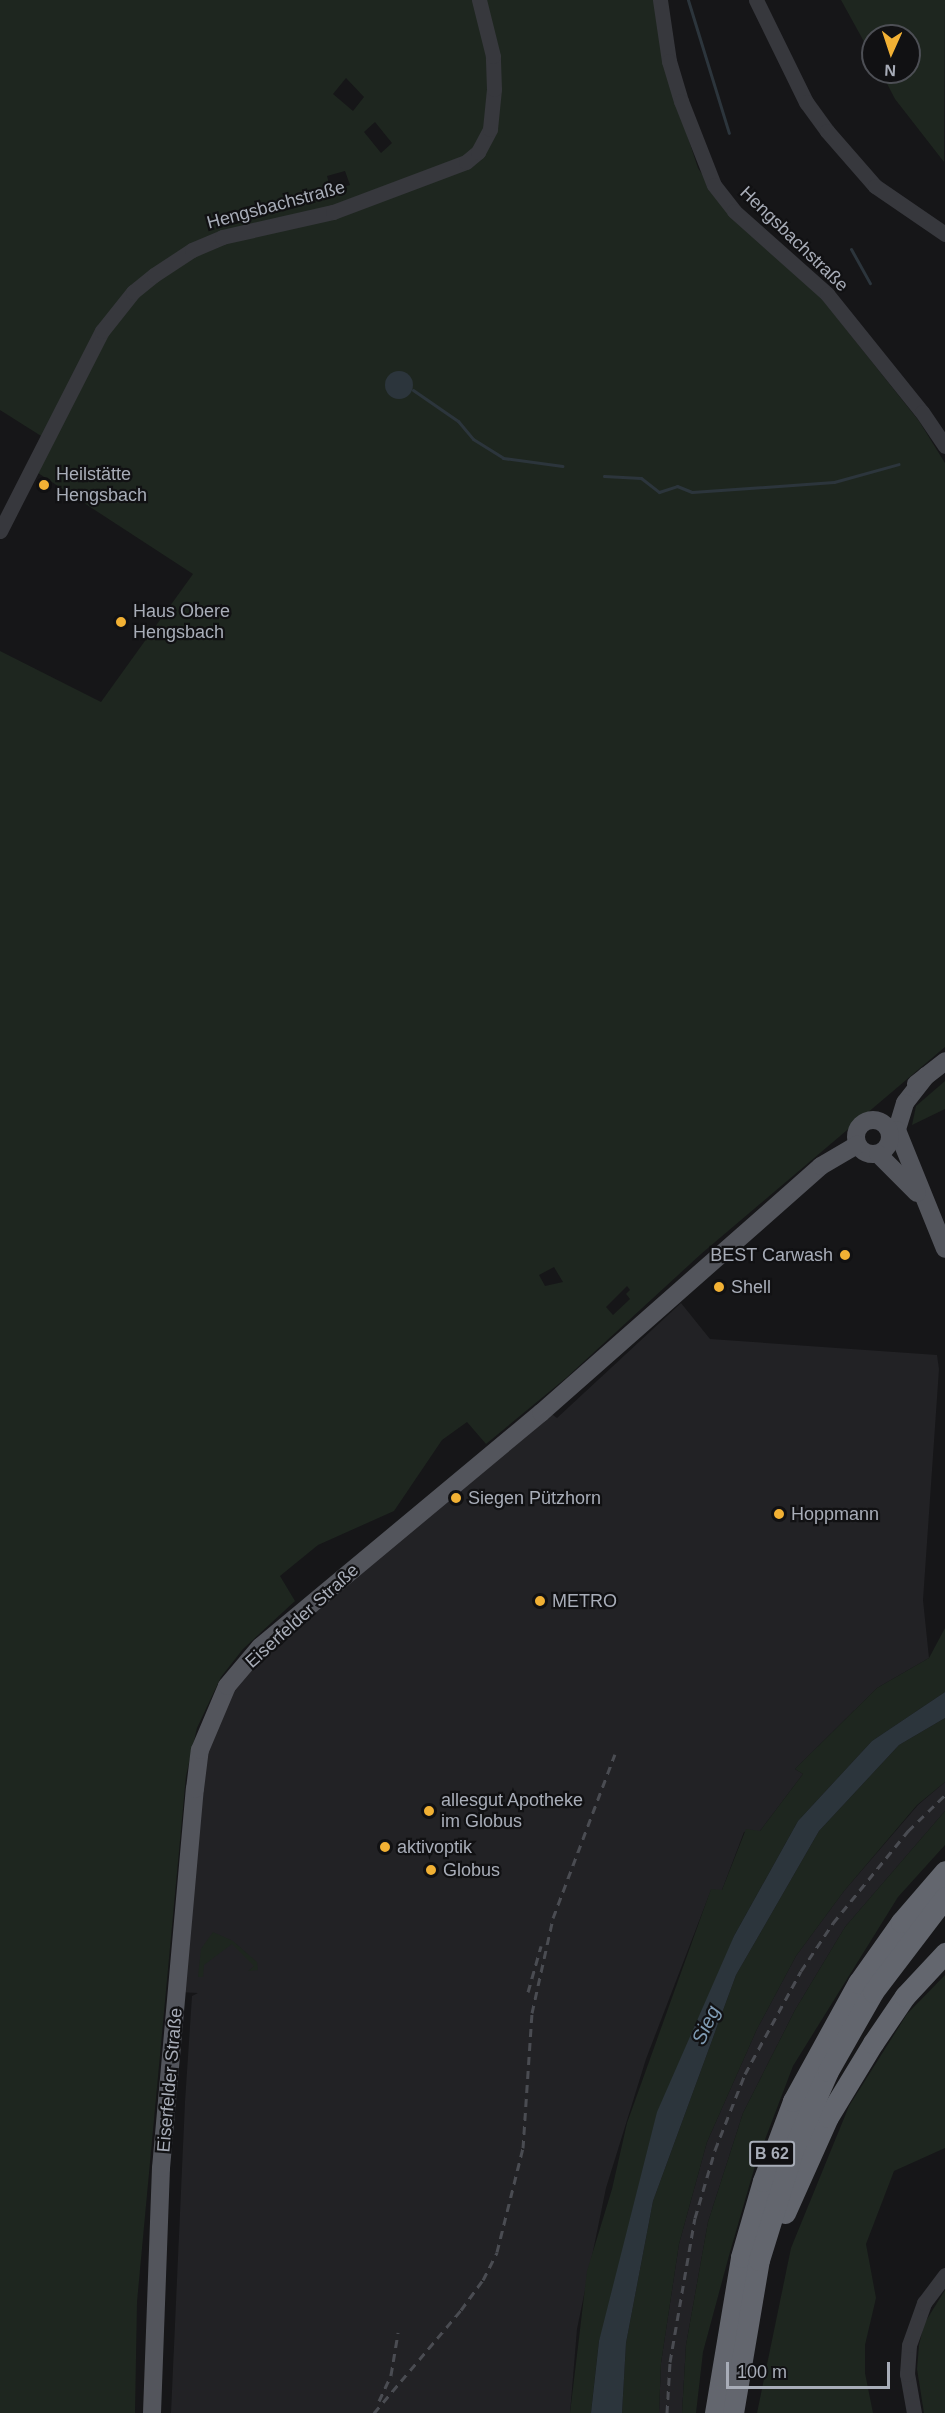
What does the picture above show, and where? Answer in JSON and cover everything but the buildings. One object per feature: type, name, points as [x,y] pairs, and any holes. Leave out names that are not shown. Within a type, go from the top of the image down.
[{"type":"highway","name":"B 62","points":[[715,2413],[741,2257],[763,2181],[793,2101],[858,1983],[901,1922],[945,1871]]},
{"type":"highway","name":"B 62","points":[[733,2413],[743,2341],[768,2226],[793,2150],[815,2098],[873,1992],[945,1897]]},
{"type":"highway","name":"B 62","points":[[743,2341],[787,2208],[828,2117],[900,2003],[945,1953]]},
{"type":"main road","points":[[882,1123],[895,1102],[945,1060]]},
{"type":"main road","points":[[926,1076],[905,1103],[897,1130],[945,1249]]},
{"type":"main road","points":[[868,1121],[882,1123],[890,1136],[883,1150],[868,1154],[857,1145],[860,1126],[868,1121]]},
{"type":"main road","name":"Eiserfelder Straße","points":[[152,2413],[161,2168],[195,1789],[200,1750],[227,1686],[260,1647],[541,1413],[813,1173],[857,1145]]},
{"type":"main road","points":[[883,1150],[924,1199]]},
{"type":"street","name":"Hengsbachstraße","points":[[0,531],[102,331],[133,292],[154,275],[192,250],[222,237],[333,212],[466,162],[478,152],[490,129],[494,89],[493,56],[479,0]]},
{"type":"street","name":"Hengsbachstraße","points":[[660,0],[669,61],[681,100],[714,185],[734,212],[827,294],[922,412],[945,446]]},
{"type":"street","points":[[756,0],[806,102],[827,131],[875,186],[945,234]]},
{"type":"street","points":[[914,2413],[907,2374],[909,2345],[924,2303],[945,2275]]},
{"type":"shaded area","points":[[0,0],[654,0],[663,62],[698,168],[728,214],[818,294],[919,421],[945,463],[945,1047],[701,1254],[566,1378],[486,1444],[467,1422],[442,1440],[394,1511],[318,1545],[280,1576],[295,1601],[243,1649],[221,1677],[197,1728],[186,1776],[137,2302],[135,2413],[0,2413],[0,651],[101,702],[193,574],[38,473],[49,441],[0,410]],"holes":[[[346,78],[364,97],[353,111],[333,94]],[[375,122],[392,143],[381,153],[364,132]],[[345,171],[350,185],[331,191],[327,176]],[[554,1267],[563,1282],[545,1286],[539,1275]],[[627,1286],[630,1290],[626,1294],[630,1299],[613,1315],[606,1307]]]},
{"type":"shaded area","points":[[841,0],[945,0],[944,162],[895,99],[887,84],[921,84],[921,24],[861,24],[861,36]]},
{"type":"shaded area","points":[[945,1081],[945,1109],[912,1125],[916,1106]]},
{"type":"shaded area","points":[[681,1303],[710,1339],[937,1355],[939,1369],[923,1600],[929,1658],[877,1688],[795,1769],[803,1774],[760,1831],[744,1832],[722,1890],[711,1890],[646,2059],[606,2188],[577,2329],[570,2413],[171,2413],[185,2102],[192,1996],[198,1993],[178,1992],[195,1789],[227,1686],[549,1412],[557,1418]]},
{"type":"shaded area","points":[[945,1628],[945,1692],[872,1741],[798,1821],[734,1936],[599,2341],[591,2413],[570,2413],[587,2271],[612,2189],[627,2123],[711,1889],[722,1890],[746,1829],[760,1831],[803,1774],[795,1769],[877,1688],[929,1658]]},
{"type":"shaded area","points":[[945,1718],[945,1782],[917,1805],[844,1891],[796,1956],[757,2029],[707,2142],[679,2244],[661,2363],[659,2413],[622,2413],[626,2343],[653,2201],[736,1975],[819,1831],[899,1745]]},
{"type":"shaded area","points":[[945,1782],[945,1811],[845,1927],[795,2010],[743,2113],[708,2222],[686,2345],[682,2413],[659,2413],[661,2363],[679,2244],[707,2142],[757,2029],[796,1956],[844,1891],[918,1805]]},
{"type":"shaded area","points":[[945,1811],[945,1845],[898,1897],[793,2066],[755,2166],[730,2252],[703,2352],[696,2413],[682,2413],[686,2345],[708,2222],[743,2113],[795,2010],[845,1927]]},
{"type":"shaded area","points":[[213,1932],[233,1941],[257,1962],[258,1970],[248,1971],[254,1966],[232,1944],[204,1965],[203,1977],[198,1977],[201,1949]]},
{"type":"shaded area","points":[[945,1975],[945,2148],[894,2171],[866,2244],[876,2298],[865,2345],[865,2373],[873,2413],[757,2413],[791,2248],[849,2106],[907,2014]]},
{"type":"shaded area","points":[[945,2290],[945,2413],[924,2413],[917,2369],[919,2345],[924,2324]]},
{"type":"water","points":[[399,371],[409,375],[413,385],[409,395],[399,399],[389,395],[385,385],[389,375]]},
{"type":"water","name":"Sieg","points":[[945,1692],[945,1718],[899,1745],[819,1831],[736,1975],[653,2201],[626,2343],[622,2413],[591,2413],[599,2341],[657,2112],[734,1936],[798,1821],[872,1741]]},
{"type":"waterway","points":[[688,0],[729,133]]},
{"type":"waterway","points":[[851,249],[870,283]]},
{"type":"waterway","points":[[413,390],[458,421],[473,439],[503,458],[562,466]]},
{"type":"waterway","points":[[604,476],[641,478],[659,492],[677,486],[692,492],[834,482],[899,464]]},
{"type":"railway","points":[[374,2413],[461,2310],[483,2280],[497,2252],[523,2148],[532,2013],[553,1918],[615,1754]]},
{"type":"railway","points":[[667,2413],[670,2362],[695,2218],[715,2150],[745,2074],[801,1971],[833,1923],[908,1831],[945,1795]]},
{"type":"railway","points":[[528,1992],[541,1946]]},
{"type":"railway","points":[[379,2401],[391,2375],[398,2333]]},
{"type":"place","name":"Heilstätte Hengsbach","points":[[44,485]]},
{"type":"place","name":"Haus Obere Hengsbach","points":[[121,622]]},
{"type":"place","name":"BEST Carwash","points":[[845,1255]]},
{"type":"place","name":"Shell","points":[[719,1287]]},
{"type":"place","name":"Siegen Pützhorn","points":[[456,1498]]},
{"type":"place","name":"Hoppmann","points":[[779,1514]]},
{"type":"place","name":"METRO","points":[[540,1601]]},
{"type":"place","name":"allesgut Apotheke im Globus","points":[[429,1811]]},
{"type":"place","name":"aktivoptik","points":[[385,1847]]},
{"type":"place","name":"Globus","points":[[431,1870]]}]
